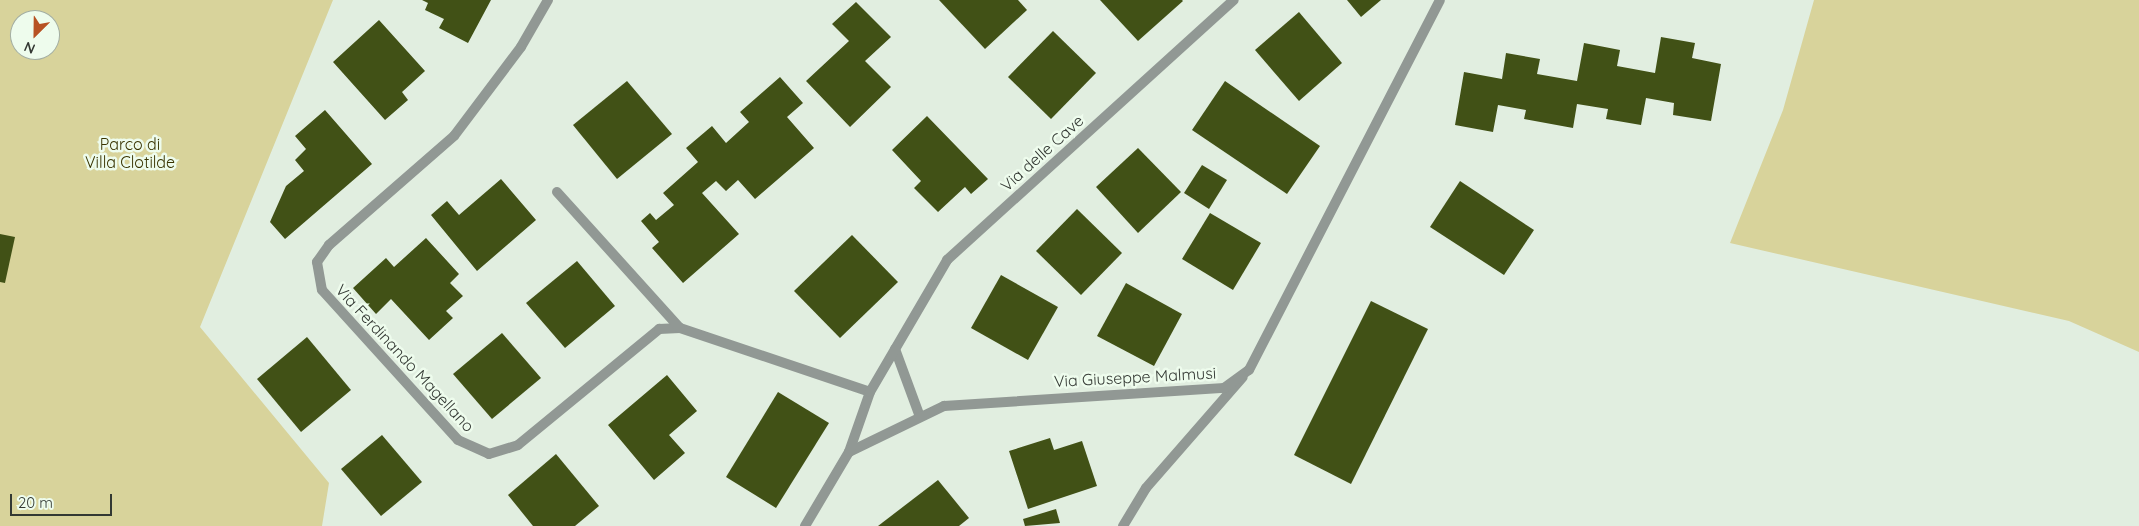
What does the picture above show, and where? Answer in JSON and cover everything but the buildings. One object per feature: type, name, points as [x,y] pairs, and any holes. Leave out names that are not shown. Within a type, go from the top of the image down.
[{"type":"street","name":"Via Ferdinando Magellano","points":[[548,0],[521,47],[454,136],[329,245],[318,262],[322,290],[458,440],[489,454],[518,445],[659,329],[680,328],[870,392]]},
{"type":"street","name":"Via delle Cave","points":[[849,452],[870,392],[947,260],[1233,0]]},
{"type":"street","name":"Via Giuseppe Malmusi","points":[[849,452],[944,406],[992,400],[1224,388],[1249,370],[1440,0]]},
{"type":"street","name":"Via Ferdinando Magellano","points":[[557,192],[680,328]]},
{"type":"street","points":[[896,349],[920,417]]},
{"type":"street","points":[[1123,526],[1146,488],[1249,370]]},
{"type":"street","points":[[805,526],[849,452]]},
{"type":"green space","name":"Parco di Villa Clotilde","points":[[0,0],[333,0],[200,327],[329,483],[322,526],[0,526]]},
{"type":"green space","points":[[1814,0],[2139,0],[2139,352],[2069,321],[1730,243],[1783,110]]}]
